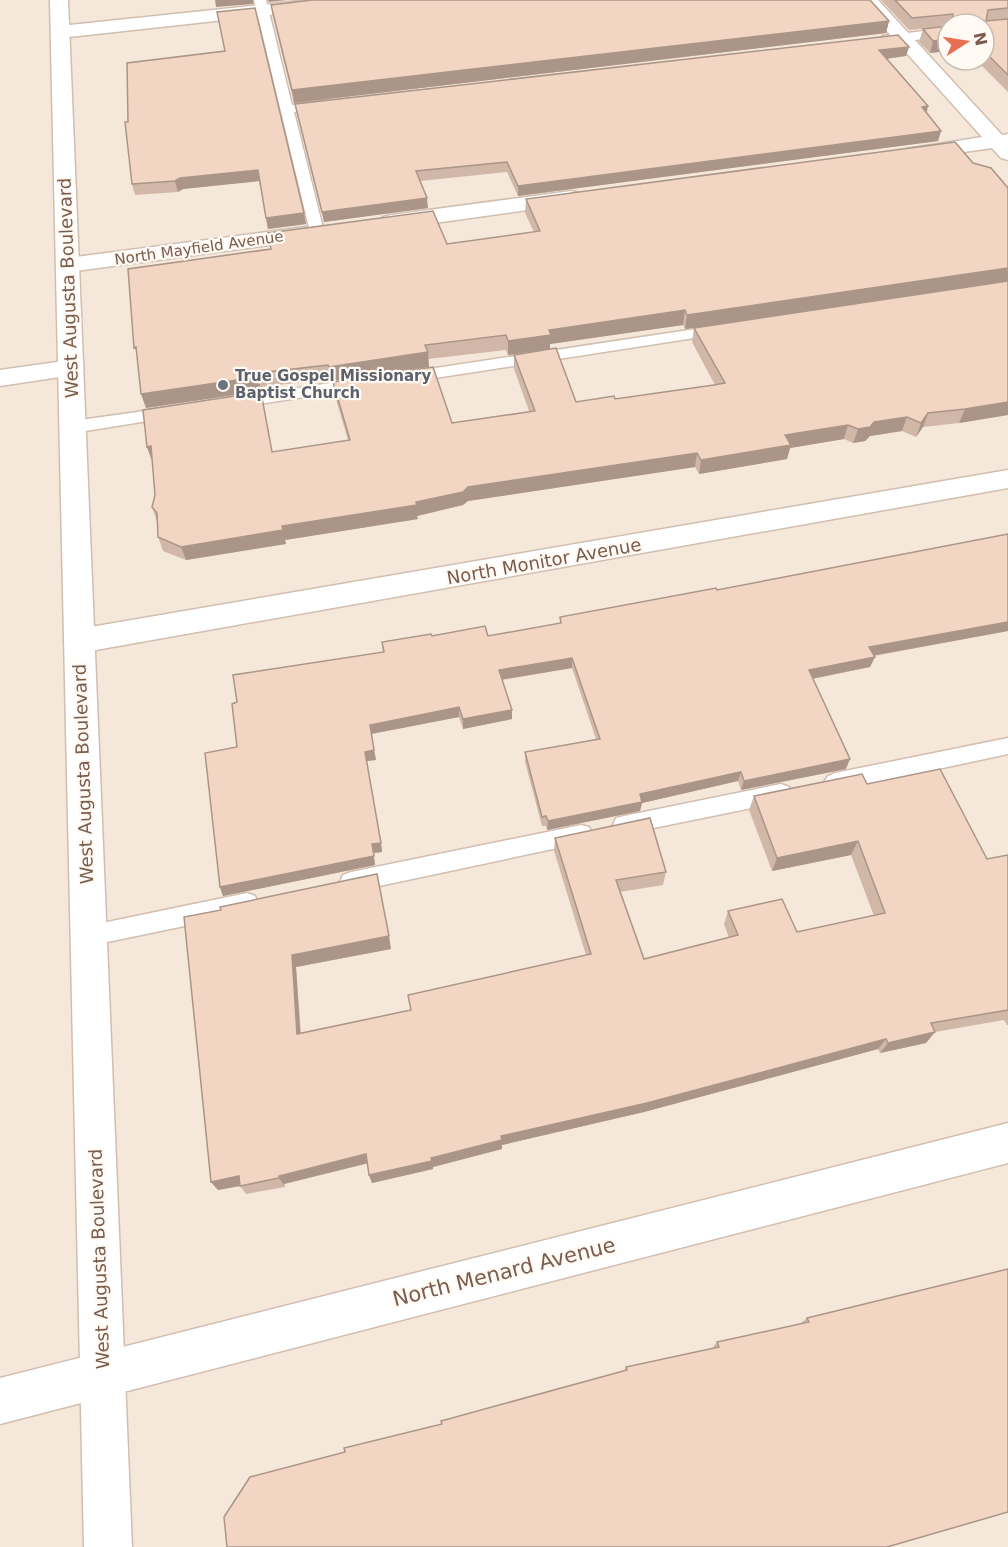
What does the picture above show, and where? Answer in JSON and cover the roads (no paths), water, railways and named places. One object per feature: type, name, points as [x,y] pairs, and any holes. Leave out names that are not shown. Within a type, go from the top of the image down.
[{"type":"street","name":"West Augusta Boulevard","points":[[59,0],[108,1547]]},
{"type":"street","points":[[60,32],[261,5],[360,0]]},
{"type":"street","points":[[868,0],[1004,146]]},
{"type":"street","points":[[893,156],[1004,146]]},
{"type":"street","points":[[376,224],[588,196]]},
{"type":"street","name":"North Mayfield Avenue","points":[[68,265],[341,229]]},
{"type":"street","points":[[0,378],[70,368]]},
{"type":"street","name":"North Monitor Avenue","points":[[79,641],[1008,479]]},
{"type":"street","name":"North Menard Avenue","points":[[0,1401],[1008,1143]]},
{"type":"lane","points":[[261,5],[317,232]]},
{"type":"lane","points":[[871,41],[936,33]]},
{"type":"lane","points":[[288,109],[335,103]]},
{"type":"lane","points":[[219,405],[737,328]]},
{"type":"lane","points":[[73,426],[184,410]]},
{"type":"lane","points":[[331,886],[1008,746]]},
{"type":"lane","points":[[88,936],[273,898]]},
{"type":"place","name":"True Gospel Missionary Baptist Church","points":[[223,385]]}]
